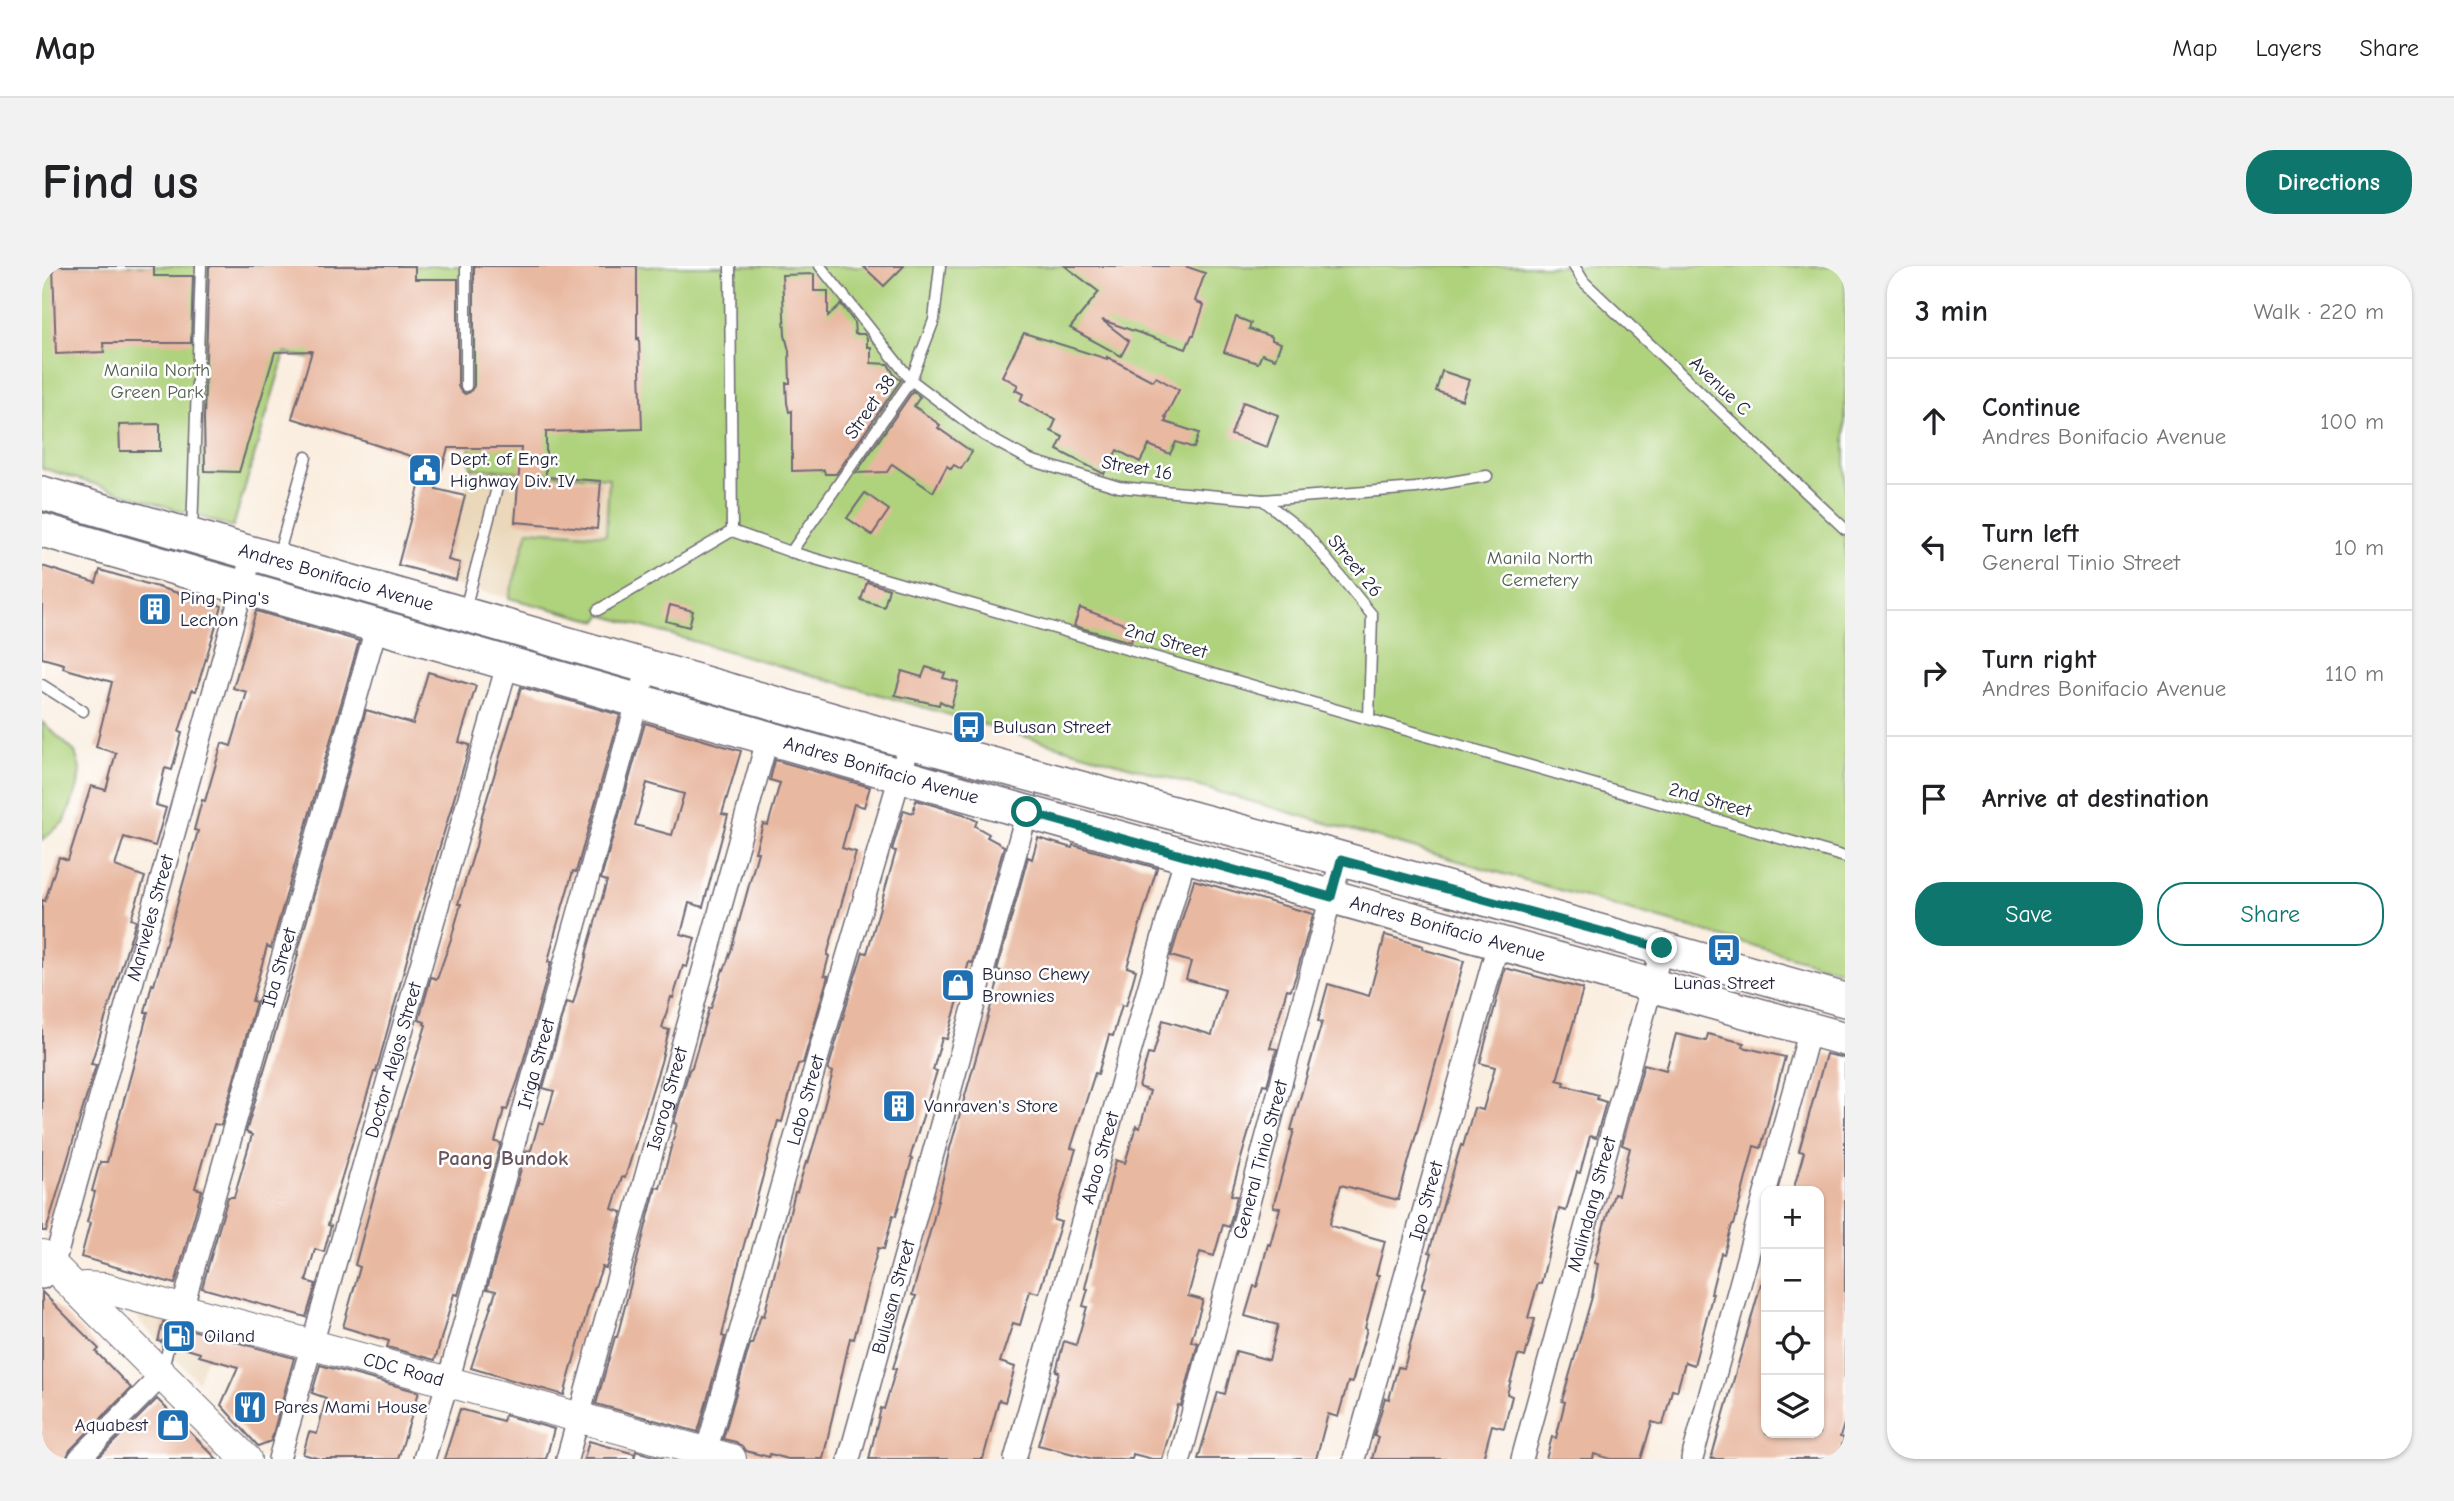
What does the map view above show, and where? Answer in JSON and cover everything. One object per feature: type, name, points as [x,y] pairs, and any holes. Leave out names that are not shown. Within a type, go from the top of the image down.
[{"type":"main road","name":"Andres Bonifacio Avenue","points":[[42,493],[910,742],[1845,1000]]},
{"type":"main road","name":"Andres Bonifacio Avenue","points":[[42,530],[1027,812],[1845,1040]]},
{"type":"street","name":"Mariveles Street","points":[[46,1267],[243,587],[264,557]]},
{"type":"street","name":"Iba Street","points":[[178,1316],[377,625]]},
{"type":"street","name":"Doctor Alejos Street","points":[[279,1459],[508,662]]},
{"type":"street","name":"Iriga Street","points":[[424,1459],[647,667]]},
{"type":"street","name":"Isarog Street","points":[[567,1459],[768,737]]},
{"type":"street","name":"Labo Street","points":[[713,1457],[817,1059],[910,742]]},
{"type":"street","name":"Bulusan Street","points":[[849,1459],[1027,812]]},
{"type":"street","name":"Abao Street","points":[[1015,1459],[1186,855]]},
{"type":"street","name":"General Tinio Street","points":[[1180,1459],[1341,860]]},
{"type":"street","name":"Ipo Street","points":[[1354,1459],[1498,944]]},
{"type":"street","name":"Malindang Street","points":[[1522,1459],[1662,948]]},
{"type":"street","points":[[1692,1459],[1810,1030]]},
{"type":"street","points":[[46,1267],[76,1290],[246,1459]]},
{"type":"street","name":"CDC Road","points":[[76,1290],[95,1286],[178,1316],[312,1345],[579,1417],[713,1457]]},
{"type":"street","points":[[79,1459],[162,1375]]},
{"type":"lane","points":[[192,536],[201,266]]},
{"type":"lane","points":[[466,266],[466,386]]},
{"type":"lane","points":[[598,610],[732,531],[730,266]]},
{"type":"lane","name":"Street 16","points":[[820,266],[911,380],[985,435],[1030,460],[1119,487],[1263,500],[1416,488],[1487,476]]},
{"type":"lane","name":"Street 38","points":[[791,552],[911,380],[934,320],[940,266]]},
{"type":"lane","name":"Avenue C","points":[[1574,266],[1584,282],[1845,529]]},
{"type":"lane","points":[[264,557],[306,457]]},
{"type":"lane","points":[[464,615],[498,484]]},
{"type":"lane","name":"Street 26","points":[[1263,500],[1305,533],[1372,615],[1368,719]]},
{"type":"lane","name":"2nd Street","points":[[732,531],[791,552],[1845,857]]},
{"type":"lane","points":[[42,685],[83,711]]},
{"type":"lane","points":[[162,1375],[169,1344]]},
{"type":"shaded area","points":[[471,468],[609,478],[606,535],[528,530],[509,598],[442,582]]},
{"type":"shaded area","points":[[133,1311],[215,1330],[198,1382],[141,1323]]},
{"type":"green space","name":"Manila North Cemetery","points":[[42,266],[1845,266],[1845,972],[602,615],[598,621],[509,598],[528,530],[606,535],[609,478],[471,468],[465,394],[285,353],[233,527],[42,468]]},
{"type":"green space","points":[[42,722],[75,752],[80,769],[78,786],[65,821],[42,840]]},
{"type":"building","points":[[53,266],[154,266],[154,276],[193,276],[191,343],[103,343],[104,352],[56,354]]},
{"type":"building","points":[[209,266],[415,266],[415,279],[458,279],[458,386],[465,394],[474,386],[474,266],[637,266],[637,339],[639,338],[642,429],[546,432],[546,477],[601,481],[597,529],[515,522],[521,448],[448,448],[436,489],[465,496],[448,560],[460,563],[456,580],[398,565],[426,461],[292,418],[312,351],[275,352],[239,472],[205,471]]},
{"type":"building","points":[[863,266],[904,266],[884,286]]},
{"type":"building","points":[[1065,266],[1185,266],[1205,273],[1195,301],[1204,305],[1194,335],[1186,349],[1102,320],[1129,341],[1121,356],[1070,328],[1099,292]]},
{"type":"building","points":[[814,274],[814,291],[828,291],[828,316],[841,304],[854,322],[855,334],[864,334],[867,338],[867,347],[871,347],[871,363],[888,364],[895,376],[901,380],[836,474],[825,474],[824,470],[792,471],[792,411],[789,412],[787,403],[786,383],[790,383],[789,351],[785,335],[782,275]]},
{"type":"building","points":[[1236,317],[1251,323],[1249,329],[1281,343],[1275,359],[1262,354],[1258,363],[1224,352]]},
{"type":"building","points":[[1024,333],[1107,357],[1153,381],[1156,377],[1179,390],[1165,422],[1199,433],[1194,448],[1176,442],[1170,454],[1149,445],[1140,462],[1117,450],[1104,474],[1057,450],[1063,437],[1051,431],[1056,420],[1020,401],[1023,394],[1015,390],[1018,385],[1002,376]]},
{"type":"building","points":[[1442,371],[1469,380],[1462,400],[1436,391]]},
{"type":"building","points":[[913,391],[920,397],[914,406],[940,425],[938,428],[972,452],[961,469],[954,465],[951,469],[947,466],[933,492],[892,464],[887,472],[856,473]]},
{"type":"building","points":[[1243,402],[1278,415],[1267,447],[1231,435]]},
{"type":"building","points":[[160,424],[160,451],[120,451],[119,425]]},
{"type":"building","points":[[865,493],[889,510],[872,535],[847,518]]},
{"type":"building","points":[[42,566],[96,583],[100,570],[222,606],[196,691],[192,690],[179,732],[182,733],[172,770],[165,768],[156,805],[166,808],[155,846],[124,837],[115,866],[145,877],[131,919],[136,921],[91,1064],[96,1065],[46,1231],[42,1231],[42,900],[45,901],[59,857],[68,860],[91,786],[106,790],[116,753],[96,747],[112,682],[63,668],[64,664],[42,658]]},
{"type":"building","points":[[867,582],[889,589],[884,607],[861,600]]},
{"type":"building","points":[[670,605],[693,611],[689,627],[666,621]]},
{"type":"building","points":[[1080,608],[1135,628],[1131,642],[1074,626]]},
{"type":"building","points":[[256,611],[359,641],[271,948],[267,946],[252,1001],[256,1002],[221,1125],[214,1124],[204,1156],[195,1188],[202,1190],[175,1284],[81,1257],[90,1223],[87,1222],[95,1192],[92,1191],[100,1162],[107,1162],[148,1012],[145,1012],[152,984],[154,985],[198,831],[194,830],[202,800],[205,801],[222,743],[231,746],[247,692],[233,688]]},
{"type":"building","points":[[926,667],[945,673],[943,678],[958,682],[951,707],[940,701],[939,705],[895,695],[902,671],[922,677]]},
{"type":"building","points":[[428,672],[476,686],[459,742],[470,745],[376,1072],[337,1193],[324,1252],[315,1249],[306,1281],[316,1284],[306,1317],[202,1288],[228,1197],[234,1197],[252,1135],[246,1132],[366,710],[413,724]]},
{"type":"building","points":[[521,687],[620,715],[576,872],[573,871],[556,929],[548,962],[551,962],[518,1080],[507,1110],[504,1109],[495,1142],[501,1143],[458,1295],[454,1294],[435,1360],[387,1347],[389,1341],[343,1327],[360,1267],[355,1265],[380,1173],[426,1025],[419,1020],[431,977],[437,979],[451,939],[482,815]]},
{"type":"building","points":[[645,723],[741,751],[722,814],[728,815],[703,907],[689,903],[681,934],[695,938],[687,967],[683,966],[662,1028],[669,1030],[661,1062],[625,1178],[622,1177],[612,1209],[622,1212],[606,1268],[602,1267],[591,1298],[564,1395],[471,1368],[496,1291],[487,1289],[526,1151],[531,1150],[539,1122],[544,1124],[554,1091],[543,1088],[567,1002],[573,1004],[587,954],[607,881],[601,879]],"holes":[[[647,783],[684,794],[672,835],[635,825]]]},
{"type":"building","points":[[775,760],[870,787],[864,807],[854,804],[842,848],[856,852],[827,955],[829,956],[824,975],[828,976],[803,1063],[798,1064],[782,1122],[778,1121],[736,1274],[722,1336],[725,1337],[698,1432],[596,1404],[617,1337],[656,1187],[660,1188],[689,1070],[731,951],[763,824],[768,825],[780,783],[770,780]]},
{"type":"building","points":[[916,800],[977,821],[975,826],[989,834],[987,837],[1004,846],[972,963],[969,962],[947,1039],[942,1038],[933,1070],[937,1071],[910,1158],[912,1159],[896,1216],[893,1215],[884,1249],[878,1248],[854,1339],[850,1338],[823,1459],[788,1459],[770,1454],[769,1457],[746,1451],[736,1442],[723,1439],[750,1344],[761,1315],[764,1316],[795,1192],[816,1137],[833,1072],[828,1070],[863,952],[867,953],[896,851],[892,850],[904,810],[913,813]]},
{"type":"building","points":[[1038,838],[1157,868],[1127,967],[1136,970],[1126,1006],[1122,1005],[1113,1036],[1109,1035],[1098,1074],[1095,1073],[1071,1148],[1076,1149],[1054,1220],[1061,1222],[1039,1293],[1030,1291],[1020,1325],[1013,1323],[1000,1362],[1015,1367],[1005,1402],[999,1400],[983,1459],[869,1459],[881,1408],[884,1409],[896,1369],[893,1368],[916,1296],[912,1295],[950,1148],[1001,971],[997,970],[1028,857],[1032,859]]},
{"type":"building","points":[[1194,880],[1313,914],[1296,975],[1291,990],[1287,989],[1270,1048],[1277,1049],[1267,1085],[1263,1084],[1231,1195],[1237,1196],[1229,1227],[1223,1225],[1214,1256],[1200,1252],[1188,1296],[1203,1300],[1191,1341],[1198,1343],[1181,1406],[1178,1405],[1162,1459],[1133,1454],[1132,1459],[1093,1459],[1038,1445],[1059,1372],[1056,1371],[1064,1341],[1076,1345],[1087,1307],[1083,1306],[1088,1289],[1085,1288],[1116,1160],[1125,1163],[1136,1126],[1140,1128],[1150,1091],[1139,1087],[1148,1054],[1153,1055],[1163,1020],[1212,1035],[1225,990],[1186,979],[1191,962],[1171,956]]},
{"type":"building","points":[[1385,935],[1464,961],[1398,1200],[1341,1185],[1330,1223],[1331,1226],[1385,1241],[1365,1328],[1367,1329],[1352,1383],[1348,1382],[1338,1417],[1328,1414],[1316,1459],[1198,1459],[1218,1392],[1225,1394],[1236,1351],[1269,1360],[1278,1325],[1245,1316],[1254,1286],[1257,1287],[1280,1208],[1273,1207],[1294,1130],[1291,1130],[1322,1022],[1318,1021],[1328,984],[1369,996]]},
{"type":"building","points":[[1505,968],[1583,989],[1557,1080],[1565,1082],[1564,1085],[1598,1095],[1597,1099],[1606,1102],[1596,1138],[1590,1136],[1566,1211],[1559,1209],[1541,1284],[1538,1283],[1528,1318],[1535,1319],[1525,1357],[1518,1355],[1507,1394],[1512,1396],[1504,1428],[1492,1425],[1483,1459],[1372,1459],[1378,1437],[1374,1436],[1385,1398],[1389,1399],[1398,1367],[1404,1368],[1425,1288],[1422,1287],[1432,1253],[1429,1252],[1461,1145],[1463,1146],[1474,1108],[1483,1110],[1495,1067],[1480,1063]]},
{"type":"building","points":[[1676,1034],[1706,1041],[1708,1034],[1744,1043],[1743,1047],[1785,1057],[1761,1148],[1754,1146],[1734,1225],[1724,1254],[1721,1253],[1694,1365],[1685,1362],[1677,1391],[1672,1390],[1663,1425],[1652,1422],[1641,1459],[1611,1459],[1594,1454],[1593,1459],[1546,1459],[1552,1437],[1556,1438],[1565,1402],[1562,1401],[1592,1297],[1598,1264],[1594,1263],[1604,1225],[1614,1194],[1618,1195],[1630,1148],[1622,1145],[1644,1064],[1666,1070]]},
{"type":"building","points":[[1826,1054],[1845,1058],[1845,1421],[1838,1459],[1711,1459],[1761,1284],[1761,1438],[1824,1438],[1824,1186],[1794,1186],[1804,1152],[1799,1151]]},
{"type":"building","points":[[42,1292],[99,1349],[96,1352],[131,1388],[70,1450],[66,1459],[42,1459]]},
{"type":"building","points":[[163,1322],[294,1358],[271,1441],[258,1446],[221,1405],[238,1367],[199,1356],[200,1353],[177,1346],[171,1337],[158,1341]]},
{"type":"building","points":[[320,1365],[419,1392],[398,1459],[320,1459],[303,1454],[309,1432],[317,1434],[326,1398],[312,1393]]},
{"type":"building","points":[[157,1399],[217,1459],[97,1459]]},
{"type":"building","points":[[460,1409],[503,1421],[505,1415],[554,1429],[546,1459],[444,1459]]},
{"type":"building","points":[[589,1441],[635,1454],[634,1459],[584,1459]]},
{"type":"building","points":[[636,1451],[664,1459],[634,1459]]},
{"type":"place","name":"Dept. of Engr. Highway Div. IV","points":[[425,470]]},
{"type":"place","name":"Ping Ping's Lechon","points":[[155,609]]},
{"type":"place","name":"Bulusan Street","points":[[969,727]]},
{"type":"place","name":"Lunas Street","points":[[1724,950]]},
{"type":"place","name":"Bunso Chewy Brownies","points":[[958,985]]},
{"type":"place","name":"Vanraven's Store","points":[[899,1106]]},
{"type":"place","name":"Oiland","points":[[179,1336]]},
{"type":"place","name":"Pares Mami House","points":[[250,1407]]},
{"type":"place","name":"Aquabest","points":[[173,1425]]},
{"type":"district","name":"Paang Bundok","points":[[503,1158]]},
{"type":"route","points":[[1027,812],[1331,897],[1341,860],[1662,948]]},
{"type":"park label","name":"Manila North Green Park","points":[[157,381]]}]
